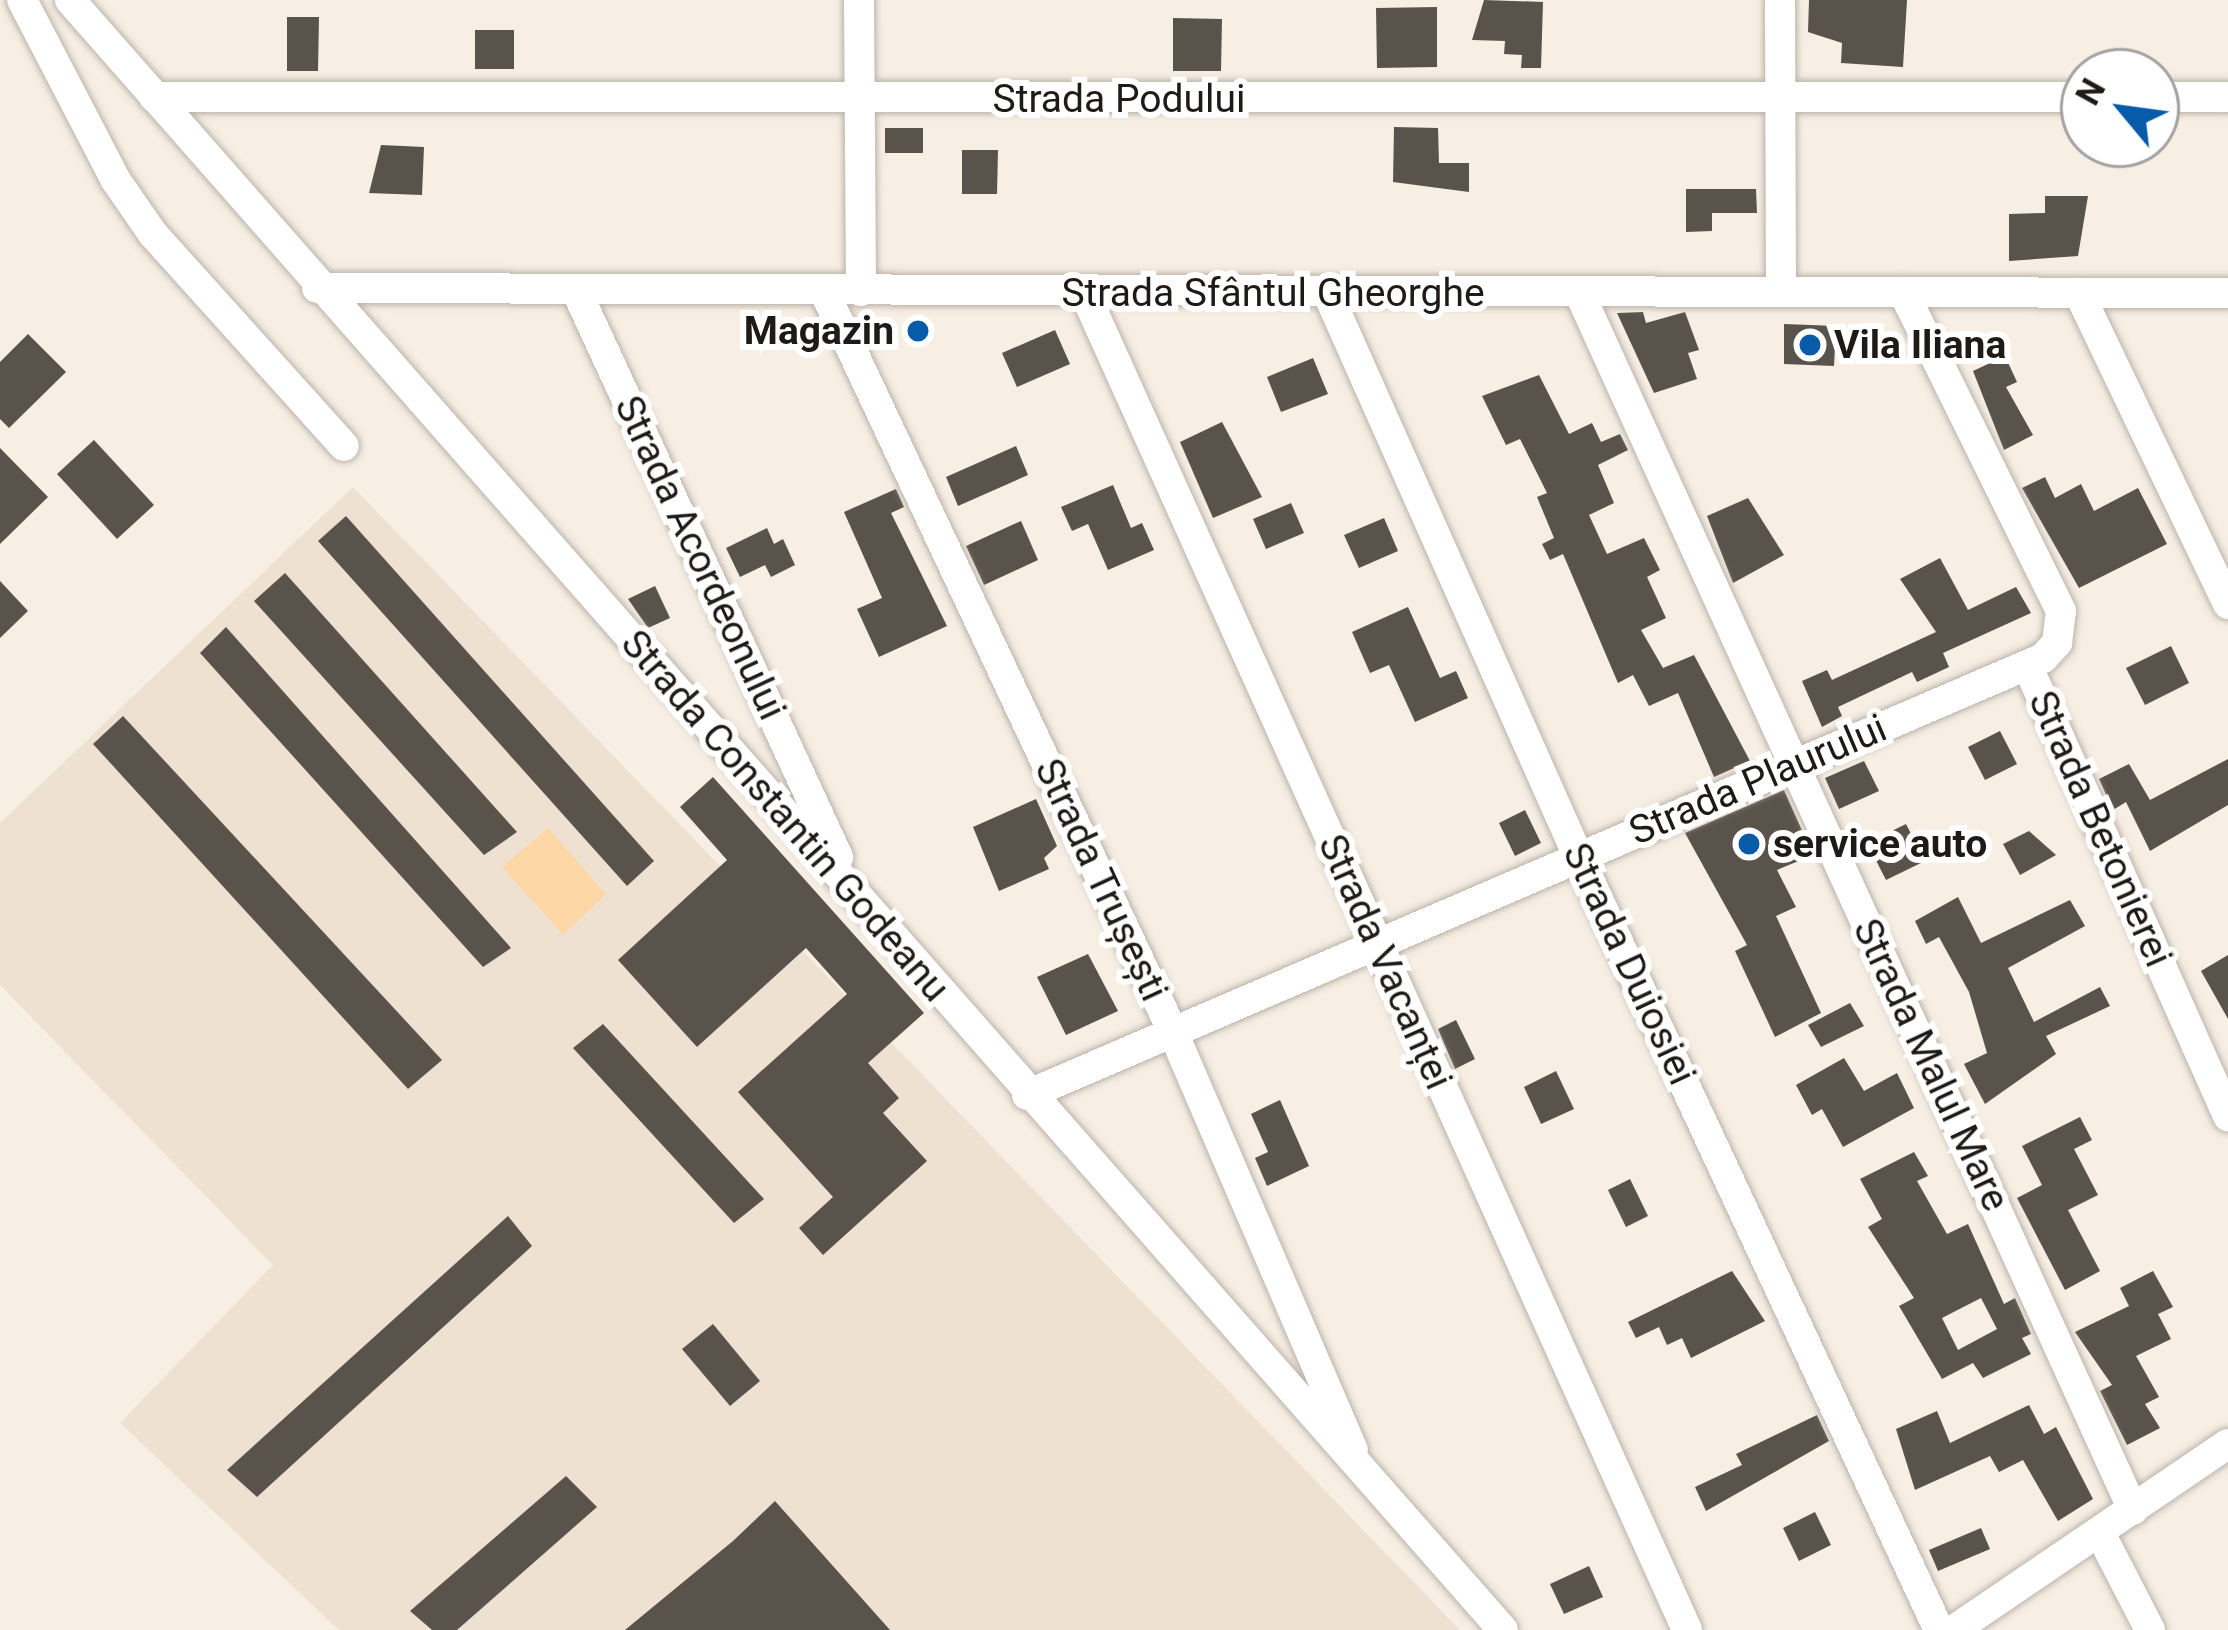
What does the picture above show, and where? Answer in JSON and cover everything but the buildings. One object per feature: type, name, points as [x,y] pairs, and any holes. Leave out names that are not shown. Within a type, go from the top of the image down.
[{"type":"street","points":[[22,0],[115,179],[153,234],[344,446]]},
{"type":"street","name":"Strada Constantin Godeanu","points":[[70,0],[317,288],[1503,1630]]},
{"type":"street","points":[[859,0],[861,291]]},
{"type":"street","points":[[1780,0],[1781,290]]},
{"type":"street","name":"Strada Podului","points":[[154,98],[2060,97]]},
{"type":"street","points":[[2180,97],[2228,97]]},
{"type":"street","name":"Strada Sfântul Gheorghe","points":[[317,288],[824,293],[2228,292]]},
{"type":"street","name":"Strada Acordeonului","points":[[576,290],[854,891]]},
{"type":"street","name":"Strada Malul Mare","points":[[1579,292],[2133,1510]]},
{"type":"street","name":"Strada Betonierei","points":[[1903,292],[2061,611],[2057,643],[2028,667],[2228,1117]]},
{"type":"street","name":"Strada Trușești","points":[[824,293],[1172,1030],[1362,1473]]},
{"type":"street","name":"Strada Vacanței","points":[[1085,293],[1688,1630]]},
{"type":"street","points":[[2079,293],[2228,604]]},
{"type":"street","name":"Strada Duiosiei","points":[[1328,294],[1578,856],[1939,1630]]},
{"type":"street","name":"Strada Plaurului","points":[[1027,1094],[1172,1030],[1379,949],[1578,856],[2028,667]]},
{"type":"street","points":[[1955,1630],[2228,1444]]},
{"type":"street","points":[[2100,1533],[2150,1630]]},
{"type":"shaded area","points":[[353,487],[1460,1630],[339,1630],[120,1423],[273,1265],[0,985],[0,823]]},
{"type":"shaded area","points":[[548,828],[606,894],[563,935],[502,867]]},
{"type":"place","name":"Magazin","points":[[918,331]]},
{"type":"place","name":"Vila Iliana","points":[[1810,345]]},
{"type":"place","name":"service auto","points":[[1749,844]]}]
